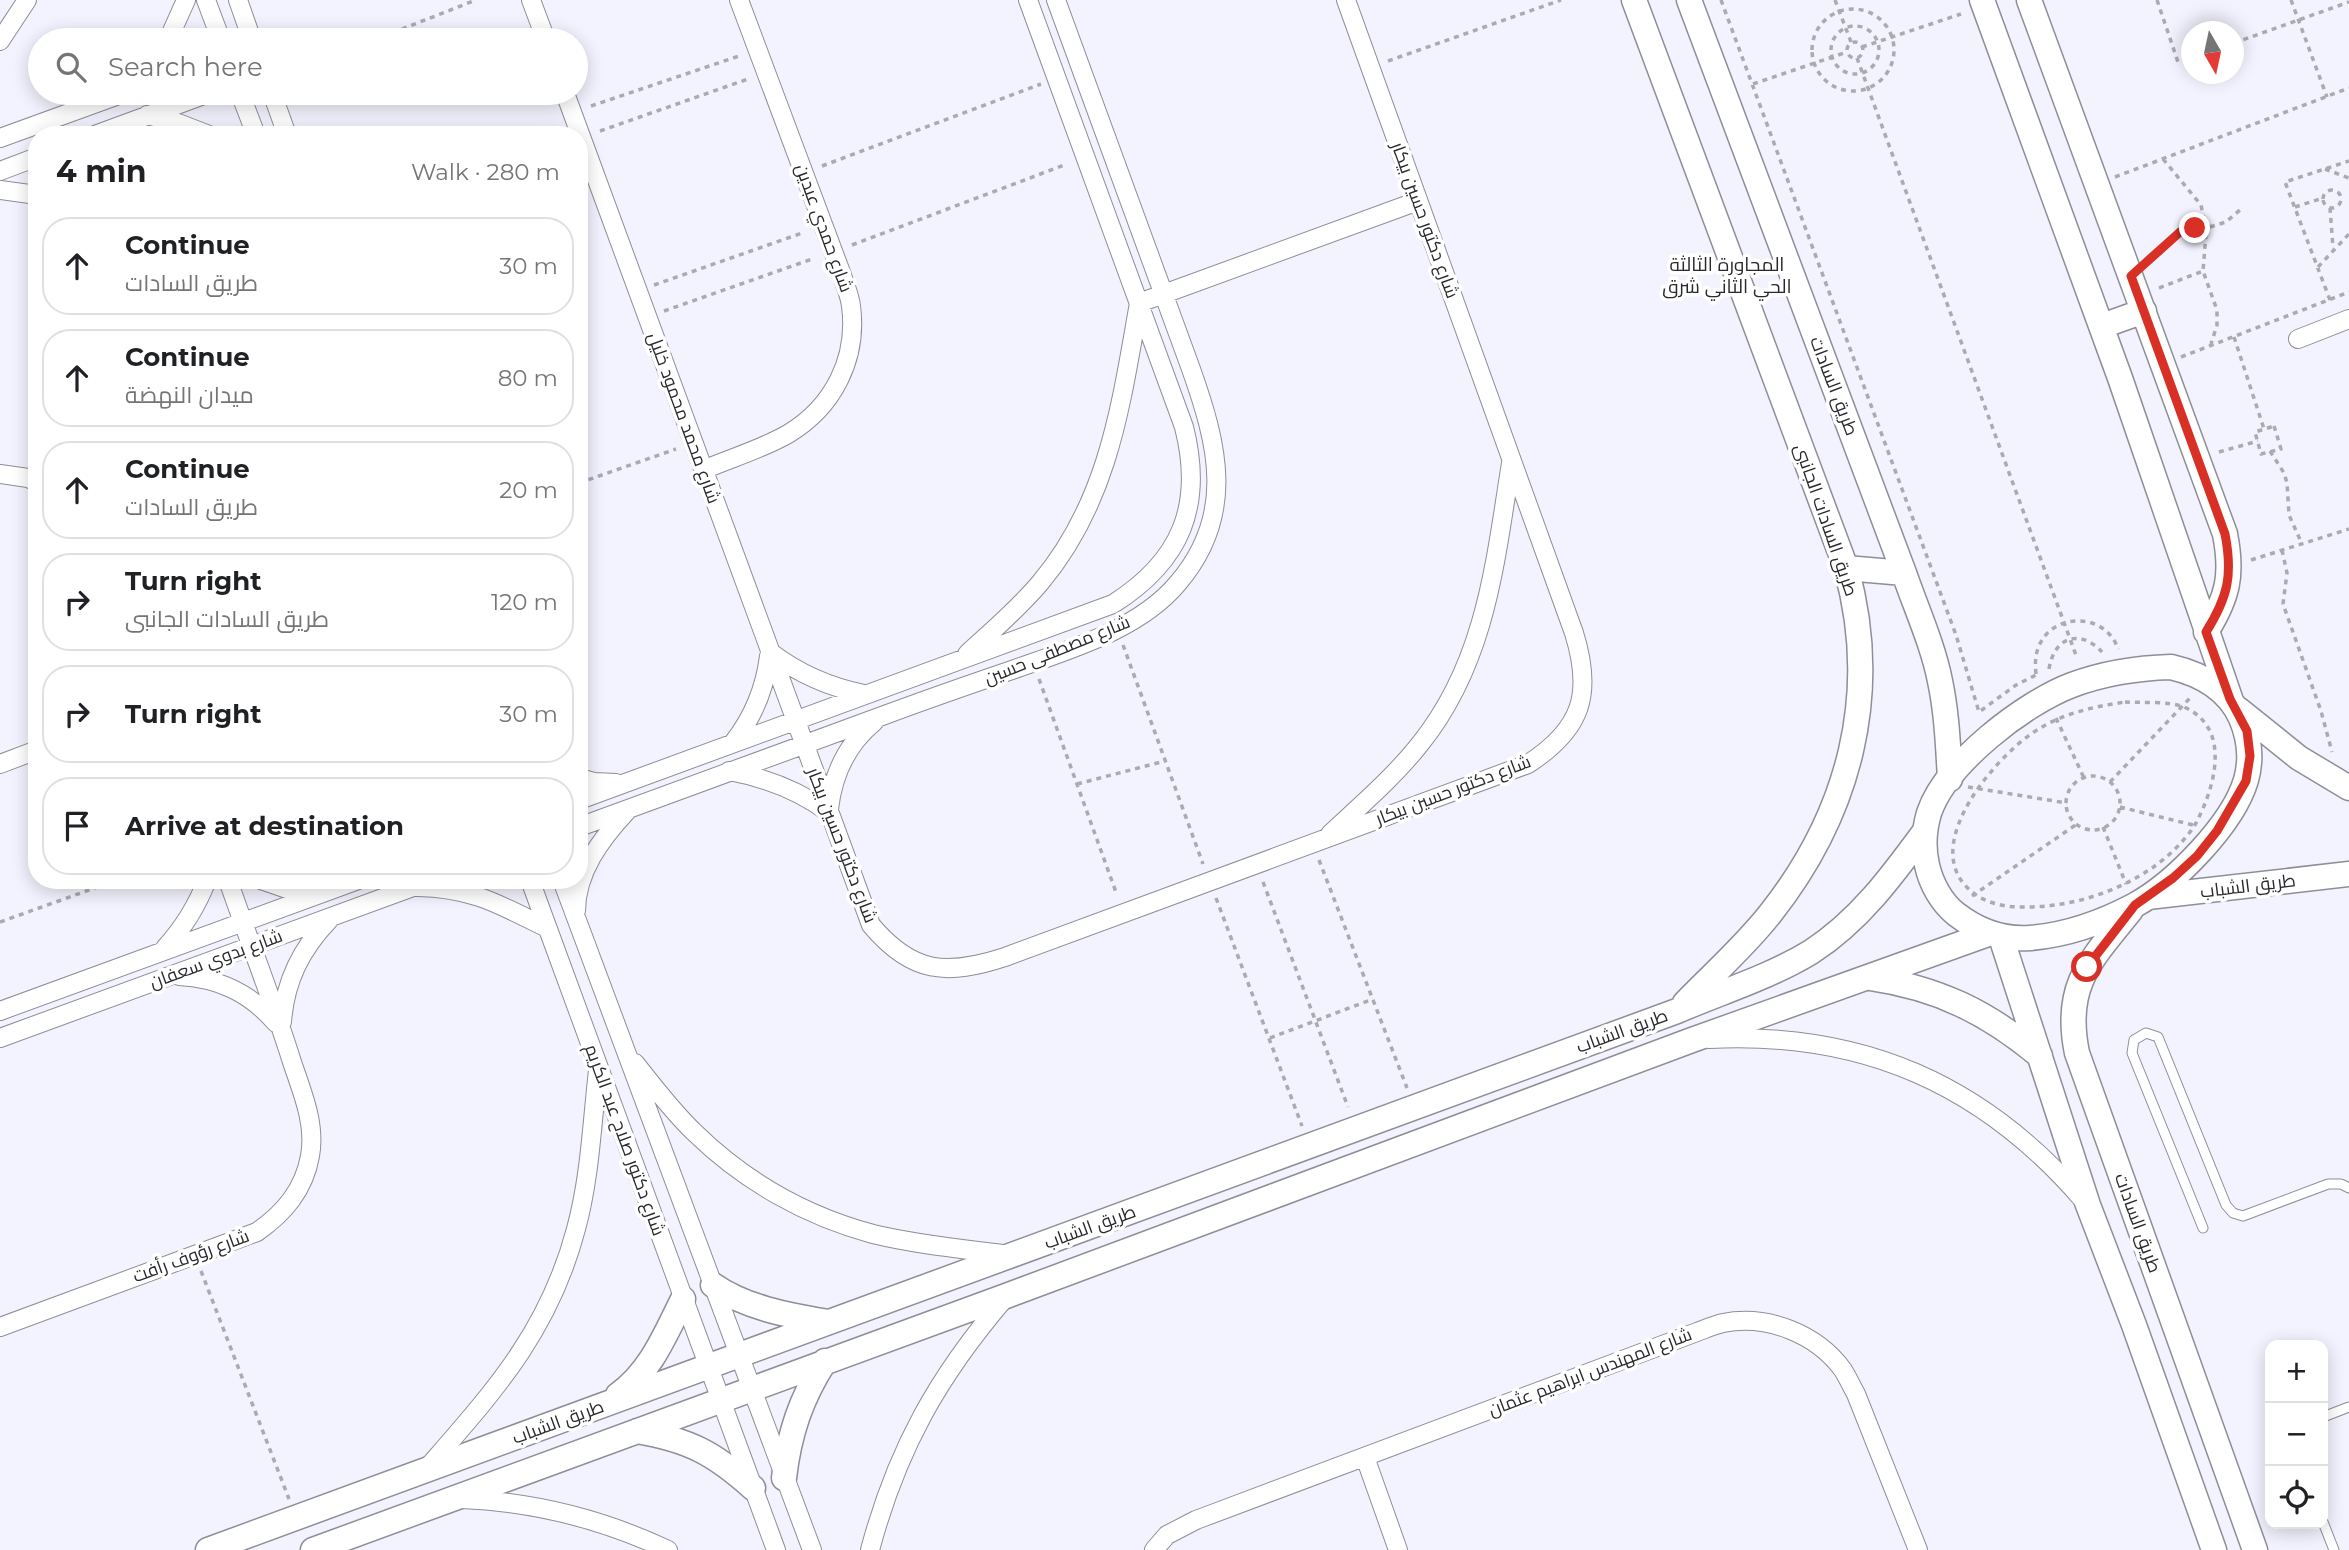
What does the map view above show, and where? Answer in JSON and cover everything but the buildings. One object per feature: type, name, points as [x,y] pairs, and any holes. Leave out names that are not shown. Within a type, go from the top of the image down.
[{"type":"main road","name":"طريق السادات الجانبى","points":[[1634,0],[1846,568],[1855,602],[1861,670],[1854,738],[1846,771],[1822,834],[1805,864],[1769,915],[1677,1011]]},
{"type":"main road","name":"طريق السادات","points":[[1689,0],[1904,573],[1940,678],[1945,710],[1948,781]]},
{"type":"main road","points":[[2029,0],[2225,534],[2229,567],[2227,588],[2221,608],[2206,632]]},
{"type":"main road","points":[[1970,4],[2102,327],[2206,632],[2233,703],[2247,731],[2250,756],[2246,781],[2206,828],[2181,871],[2141,901],[2101,921],[2066,932],[2029,938],[1995,935],[1969,924],[1952,910],[1938,893],[1929,874],[1924,852],[1925,831],[1930,812],[1948,781],[1975,749],[2004,723],[2052,708],[2072,685],[2110,674],[2171,667],[2193,672],[2207,680],[2233,703],[2299,758],[2345,786]]},
{"type":"main road","points":[[2102,327],[2138,295]]},
{"type":"main road","points":[[1846,568],[1904,573]]},
{"type":"main road","name":"طريق الشباب","points":[[208,1550],[1677,1011],[1776,970],[1810,952],[1839,931],[1892,877],[1925,831]]},
{"type":"main road","name":"طريق الشباب","points":[[2141,901],[2349,874]]},
{"type":"main road","name":"طريق السادات","points":[[2141,901],[2092,960],[2078,983],[2072,1030],[2077,1053],[2255,1550]]},
{"type":"main road","points":[[1995,935],[2040,1056],[2088,1205],[2214,1550]]},
{"type":"main road","name":"طريق الشباب","points":[[313,1550],[1006,1296],[1692,1040],[1866,977],[1995,935]]},
{"type":"main road","points":[[1866,977],[1898,982],[1959,1002],[2006,1029],[2040,1056]]},
{"type":"main road","points":[[713,1285],[730,1297],[754,1305],[828,1322]]},
{"type":"main road","points":[[605,1404],[626,1389],[645,1370],[659,1349],[683,1298]]},
{"type":"main road","points":[[785,1478],[787,1453],[800,1405],[825,1361]]},
{"type":"main road","points":[[637,1431],[669,1437],[700,1448],[728,1466],[753,1488]]},
{"type":"main road","points":[[2197,1503],[2234,1490]]},
{"type":"street","points":[[0,41],[27,0]]},
{"type":"street","points":[[173,28],[186,0]]},
{"type":"street","points":[[206,0],[216,28]]},
{"type":"street","points":[[238,0],[248,28]]},
{"type":"street","points":[[531,0],[542,28]]},
{"type":"street","name":"شارع حمدي عبدين","points":[[703,470],[786,434],[813,416],[833,393],[846,365],[852,335],[851,304],[834,252],[739,0]]},
{"type":"street","name":"شارع مصطفى حسين","points":[[588,797],[1113,604],[1135,590],[1154,573],[1176,540],[1190,504],[1191,452],[1175,399],[1028,0]]},
{"type":"street","name":"شارع مصطفى حسين","points":[[588,824],[1034,662],[1117,629],[1159,603],[1195,560],[1207,536],[1217,481],[1216,454],[1209,425],[1056,0]]},
{"type":"street","name":"شارع دكتور حسين بيكار","points":[[804,744],[871,925],[887,944],[907,958],[930,967],[954,970],[978,966],[1124,914],[1528,764],[1565,735],[1577,711],[1582,689],[1583,662],[1346,0]]},
{"type":"street","points":[[33,126],[91,105]]},
{"type":"street","points":[[118,126],[175,105]]},
{"type":"street","points":[[245,105],[253,126]]},
{"type":"street","points":[[276,105],[284,126]]},
{"type":"street","name":"شارع محمد محمود خليل","points":[[569,105],[577,126]]},
{"type":"street","points":[[147,115],[186,126]]},
{"type":"street","points":[[0,138],[28,128]]},
{"type":"street","name":"شارع محمد محمود خليل","points":[[588,156],[804,744]]},
{"type":"street","points":[[0,171],[28,160]]},
{"type":"street","points":[[0,190],[28,194]]},
{"type":"street","points":[[959,660],[1014,612],[1042,581],[1087,510],[1104,471],[1116,430],[1139,303],[1418,201]]},
{"type":"street","points":[[2298,339],[2349,319]]},
{"type":"street","points":[[1319,841],[1396,772],[1421,743],[1462,677],[1487,605],[1511,460]]},
{"type":"street","points":[[0,474],[28,478]]},
{"type":"street","points":[[733,743],[746,727],[762,691],[770,652],[796,670],[824,684],[865,694]]},
{"type":"street","points":[[829,813],[831,789],[838,768],[863,730],[881,716]]},
{"type":"street","points":[[0,764],[28,753]]},
{"type":"street","points":[[729,771],[772,781],[811,800],[829,813]]},
{"type":"street","points":[[588,780],[623,783]]},
{"type":"street","points":[[588,865],[613,826],[631,807]]},
{"type":"street","points":[[163,951],[183,929],[203,889]]},
{"type":"street","name":"شارع رؤوف رأفت","points":[[0,1326],[257,1232],[277,1218],[293,1199],[305,1178],[311,1154],[312,1130],[307,1106],[282,1028],[231,889]]},
{"type":"street","points":[[287,889],[323,893]]},
{"type":"street","name":"شارع بدوي سعفان","points":[[0,1011],[334,889]]},
{"type":"street","name":"شارع بدوي سعفان","points":[[0,1038],[407,889]]},
{"type":"street","points":[[453,889],[495,901],[547,928]]},
{"type":"street","name":"شارع دكتور صلاح عبد الكريم","points":[[533,889],[776,1550]]},
{"type":"street","name":"شارع دكتور صلاح عبد الكريم","points":[[565,889],[812,1550]]},
{"type":"street","points":[[576,918],[578,889]]},
{"type":"street","points":[[282,1028],[289,979],[307,945],[332,917]]},
{"type":"street","points":[[172,975],[222,983],[255,1002],[282,1028]]},
{"type":"street","points":[[1692,1040],[1792,1040],[1841,1048],[1935,1081],[1978,1105],[2018,1134],[2055,1168],[2088,1205]]},
{"type":"street","points":[[625,1050],[692,1131],[718,1155],[776,1195],[818,1215],[874,1234],[1014,1255]]},
{"type":"street","points":[[425,1470],[505,1377],[529,1343],[548,1306],[577,1228],[585,1188],[598,1067]]},
{"type":"street","points":[[870,1550],[897,1466],[918,1420],[973,1335],[1006,1296]]},
{"type":"street","name":"شارع المهندس ابراهيم عثمان","points":[[1154,1550],[1167,1535],[1196,1520],[1723,1323],[1750,1321],[1777,1325],[1802,1335],[1825,1350],[1843,1371],[1856,1394],[1916,1549]]},
{"type":"street","points":[[1364,1457],[1398,1550]]},
{"type":"street","points":[[451,1499],[546,1507],[591,1519],[668,1550]]},
{"type":"lane","points":[[2203,1227],[2133,1053],[2134,1040],[2146,1033],[2158,1037],[2226,1205],[2233,1213],[2243,1216],[2328,1184],[2341,1184],[2349,1188]]},
{"type":"lane","points":[[2328,1415],[2349,1407]]},
{"type":"lane","points":[[2326,1529],[2334,1550]]},
{"type":"path","points":[[405,28],[476,0]]},
{"type":"path","points":[[1370,67],[1561,0]]},
{"type":"path","points":[[1721,0],[1951,622],[1979,712],[2007,692],[2056,666]]},
{"type":"path","points":[[1753,85],[1847,52],[1851,42],[1835,0]]},
{"type":"path","points":[[2157,0],[2178,62],[2181,61]]},
{"type":"path","points":[[2291,0],[2327,97]]},
{"type":"path","points":[[2244,39],[2349,2]]},
{"type":"path","points":[[1862,47],[1961,14],[1970,4]]},
{"type":"path","points":[[1850,9],[1871,13],[1881,19],[1893,37],[1894,58],[1891,68],[1878,84],[1869,89],[1847,91],[1836,88],[1819,74],[1814,64],[1812,53],[1816,33],[1822,24],[1839,11],[1850,9]]},
{"type":"path","points":[[1861,27],[1868,30],[1878,42],[1878,57],[1863,73],[1840,70],[1831,58],[1834,37],[1845,28],[1861,27]]},
{"type":"path","points":[[1851,42],[1860,43],[1862,47],[1863,52],[1857,58]]},
{"type":"path","points":[[572,112],[758,50]]},
{"type":"path","points":[[1847,52],[1849,56],[1857,58]]},
{"type":"path","points":[[1857,58],[2077,658],[2070,661]]},
{"type":"path","points":[[588,135],[766,73]]},
{"type":"path","points":[[804,173],[1057,78]]},
{"type":"path","points":[[2097,184],[2349,88]]},
{"type":"path","points":[[647,317],[834,252],[1086,157]]},
{"type":"path","points":[[2163,159],[2202,205],[2204,220],[2210,227]]},
{"type":"path","points":[[2330,300],[2285,182],[2349,161]]},
{"type":"path","points":[[2325,169],[2349,178]]},
{"type":"path","points":[[2295,207],[2323,198],[2330,191],[2339,194],[2339,205],[2330,208]]},
{"type":"path","points":[[2323,198],[2323,202],[2330,208],[2333,249]]},
{"type":"path","points":[[2211,345],[2217,325],[2217,310],[2203,271],[2206,234],[2210,227],[2226,222],[2241,209]]},
{"type":"path","points":[[2195,228],[2196,224],[2204,220]]},
{"type":"path","points":[[637,291],[823,225]]},
{"type":"path","points":[[2138,295],[2180,232],[2195,228]]},
{"type":"path","points":[[2195,228],[2197,233],[2206,234]]},
{"type":"path","points":[[2318,267],[2349,234]]},
{"type":"path","points":[[2138,295],[2203,271]]},
{"type":"path","points":[[2163,364],[2349,292]]},
{"type":"path","points":[[2234,337],[2264,429]]},
{"type":"path","points":[[2274,426],[2281,449],[2261,454],[2258,441],[2255,432],[2274,426]]},
{"type":"path","points":[[2198,459],[2258,441]]},
{"type":"path","points":[[588,480],[693,443]]},
{"type":"path","points":[[2270,452],[2284,473],[2289,515],[2302,544]]},
{"type":"path","points":[[2229,567],[2349,529]]},
{"type":"path","points":[[2282,550],[2287,573],[2283,604],[2345,786]]},
{"type":"path","points":[[2036,675],[2035,658],[2040,643],[2050,631],[2064,622],[2081,621],[2097,625],[2110,635],[2119,649]]},
{"type":"path","points":[[1117,629],[1310,1146]]},
{"type":"path","points":[[2049,669],[2051,656],[2059,645],[2070,639],[2083,638],[2094,643],[2102,652]]},
{"type":"path","points":[[2090,655],[2132,648]]},
{"type":"path","points":[[1034,662],[1124,914]]},
{"type":"path","points":[[2110,782],[2207,680]]},
{"type":"path","points":[[2052,708],[2090,707],[2125,702],[2183,706],[2203,720],[2214,741],[2216,764],[2209,795],[2206,828]]},
{"type":"path","points":[[2052,708],[2084,778]]},
{"type":"path","points":[[2052,708],[2033,732],[1993,767],[1977,789],[1963,816],[1954,844],[1954,862],[1960,880],[1973,895],[2012,907],[2035,908],[2092,897],[2151,869],[2206,828]]},
{"type":"path","points":[[1077,784],[1166,761]]},
{"type":"path","points":[[2093,775],[2110,782],[2117,789],[2120,807],[2111,823],[2094,830],[2077,824],[2067,810],[2071,787],[2093,775]]},
{"type":"path","points":[[1948,781],[1977,789],[2067,803]]},
{"type":"path","points":[[2120,807],[2206,828]]},
{"type":"path","points":[[1952,910],[2077,824]]},
{"type":"path","points":[[2103,827],[2125,882],[2141,901]]},
{"type":"path","points":[[1319,841],[1373,999],[1415,1107]]},
{"type":"path","points":[[1256,864],[1356,1129]]},
{"type":"path","points":[[0,922],[92,889]]},
{"type":"path","points":[[1270,1038],[1373,999]]},
{"type":"path","points":[[195,1255],[296,1517]]},
{"type":"district","name":"المجاورة الثالثة الحي الثاني شرق","points":[[1727,275]]},
{"type":"route","points":[[2087,967],[2135,905],[2173,878],[2197,856],[2217,831],[2246,781],[2250,756],[2247,731],[2230,699],[2206,632],[2221,608],[2227,588],[2229,567],[2225,534],[2131,276],[2180,232],[2195,228]]}]
